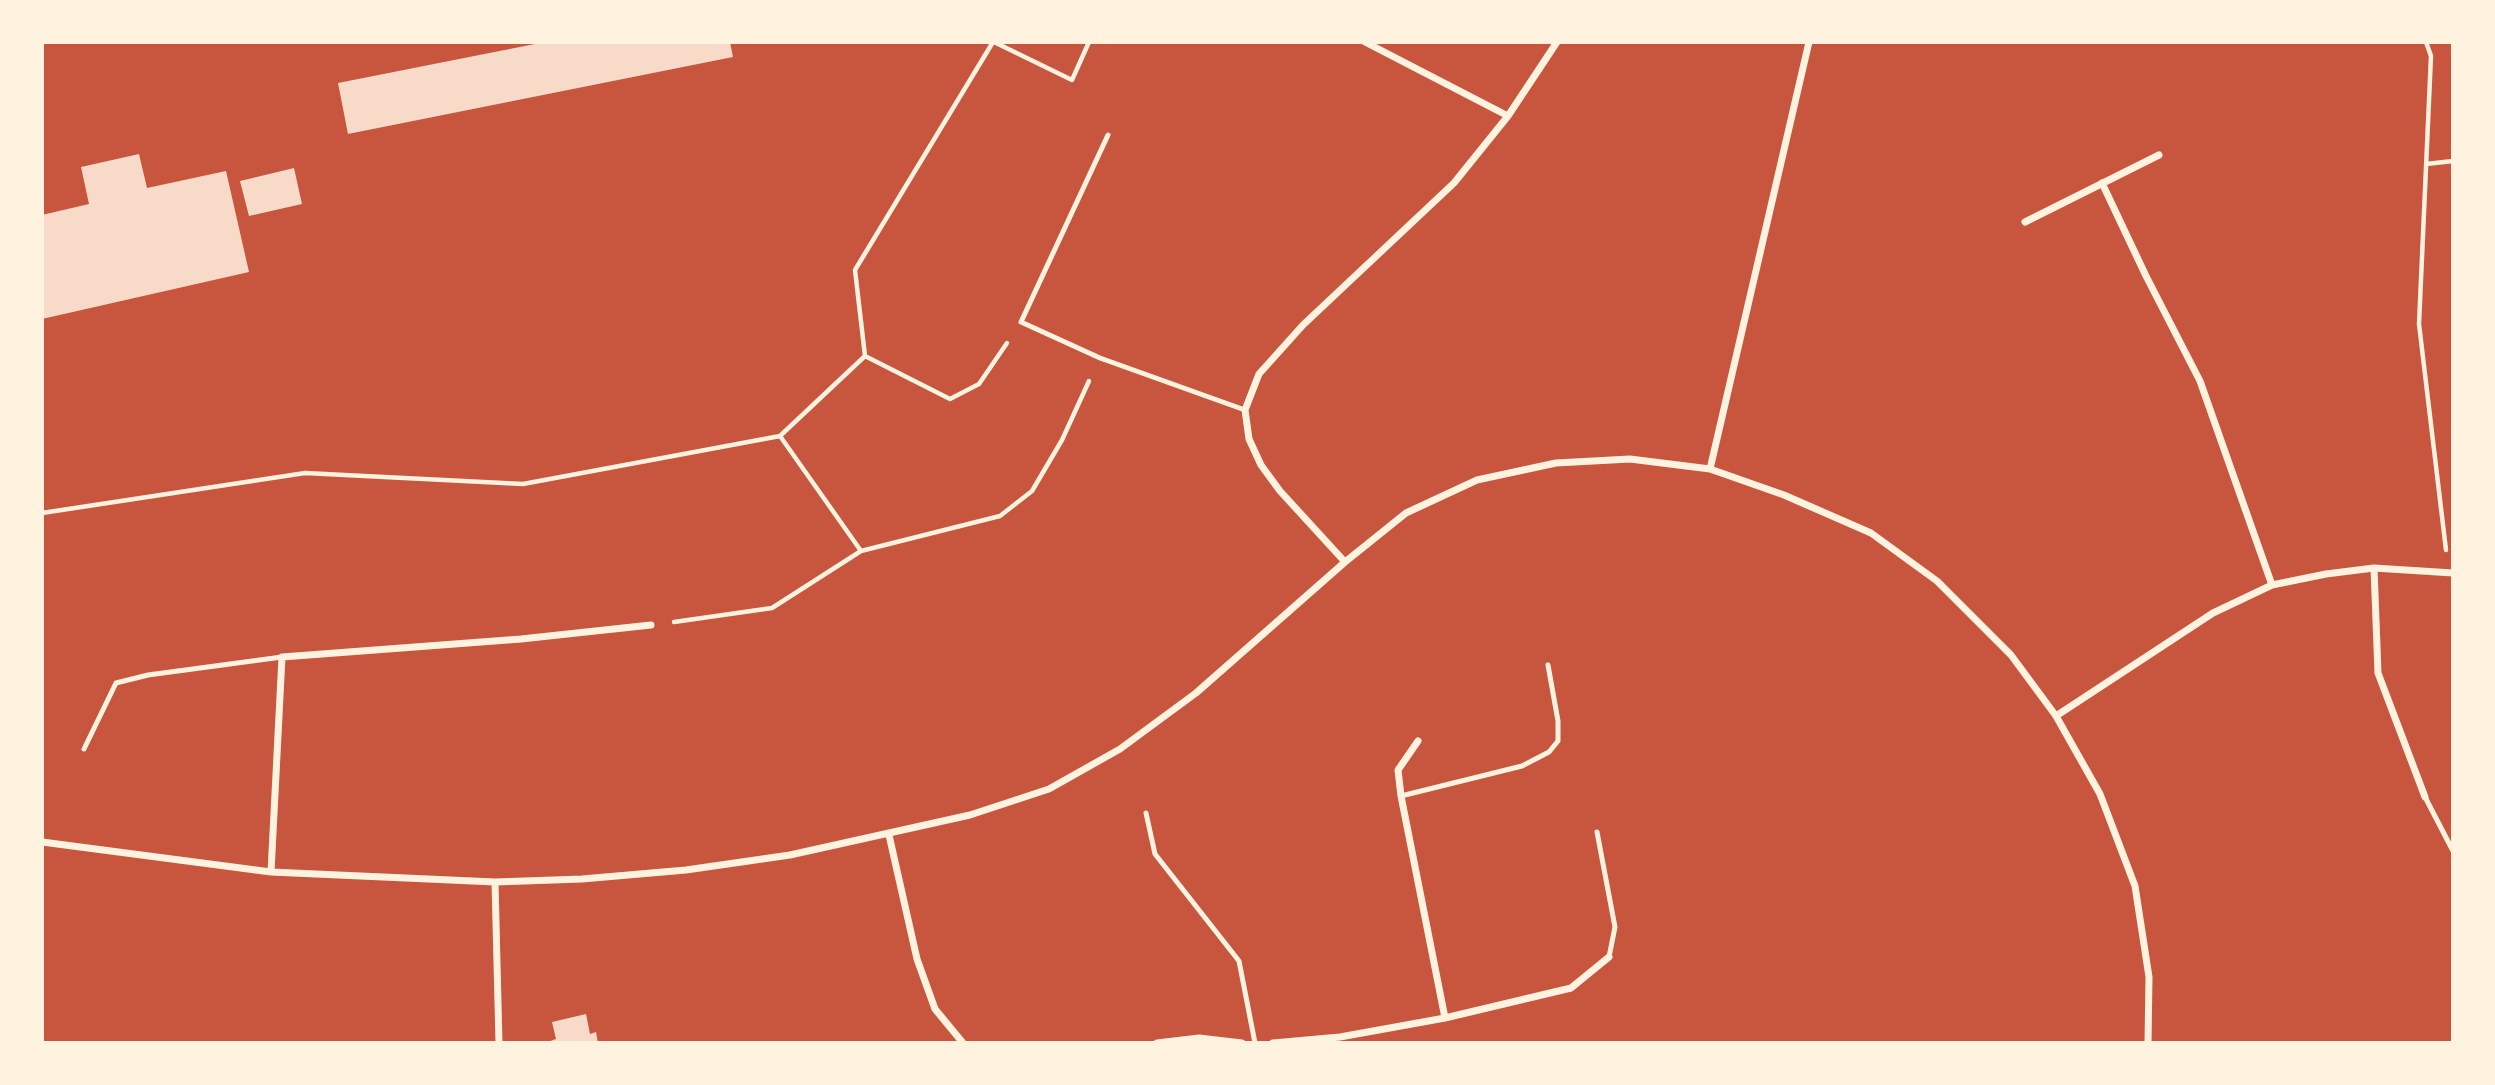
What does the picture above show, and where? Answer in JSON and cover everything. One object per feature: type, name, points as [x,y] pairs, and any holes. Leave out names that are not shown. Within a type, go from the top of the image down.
[{"type":"street","points":[[1365,42],[1508,116]]},
{"type":"street","points":[[1345,562],[1280,491],[1261,465],[1250,439],[1245,410],[1259,374],[1303,325],[1454,183],[1508,116],[1557,42]]},
{"type":"street","points":[[1710,470],[1810,42]]},
{"type":"street","points":[[2025,222],[2159,155]]},
{"type":"street","points":[[2102,183],[2200,381],[2272,584]]},
{"type":"street","points":[[42,842],[271,872],[495,882],[582,879],[686,870],[790,855],[889,835],[970,815],[1049,789],[1120,749],[1196,693],[1345,562],[1406,513],[1477,480],[1556,463],[1630,458],[1710,470],[1784,495],[1871,533],[1937,581],[2011,655],[2056,716],[2100,793],[2135,886],[2149,977],[2148,1043]]},
{"type":"street","points":[[2056,716],[2213,613],[2272,584],[2374,568],[2451,573]]},
{"type":"street","points":[[2374,568],[2378,673],[2425,797]]},
{"type":"street","points":[[271,872],[282,657],[521,639],[651,625]]},
{"type":"street","points":[[1418,741],[1398,770],[1445,1018]]},
{"type":"street","points":[[889,835],[917,959],[935,1009],[963,1043]]},
{"type":"street","points":[[495,882],[499,1043]]},
{"type":"street","points":[[1273,1043],[1340,1037],[1445,1018],[1571,988],[1609,957]]},
{"type":"street","points":[[1157,1043],[1199,1038],[1242,1043]]},
{"type":"lane","points":[[1108,135],[1021,322],[1100,358],[1245,410]]},
{"type":"lane","points":[[84,749],[116,683],[148,675],[282,657]]},
{"type":"lane","points":[[1401,796],[1522,766],[1549,752],[1558,741],[1558,721],[1548,665]]},
{"type":"lane","points":[[2425,797],[2453,851]]},
{"type":"lane","points":[[1146,813],[1155,854],[1239,961],[1255,1043]]},
{"type":"lane","points":[[1597,832],[1615,927],[1609,957]]},
{"type":"path","points":[[865,356],[855,270],[993,42],[1072,80],[1089,42]]},
{"type":"path","points":[[2426,42],[2431,56],[2419,324],[2451,573]]},
{"type":"path","points":[[2426,164],[2453,161]]},
{"type":"path","points":[[865,356],[950,398],[979,384],[1021,322]]},
{"type":"path","points":[[42,513],[305,473],[523,484],[615,468],[780,436],[865,356]]},
{"type":"path","points":[[651,625],[772,608],[861,551],[1000,516],[1032,491],[1062,440],[1100,358]]},
{"type":"path","points":[[780,436],[861,551]]},
{"type":"building","points":[[545,42],[730,42],[733,57],[348,134],[338,83]]},
{"type":"building","points":[[139,154],[147,188],[226,171],[249,272],[42,319],[42,215],[89,204],[81,167]]},
{"type":"building","points":[[294,168],[302,204],[249,216],[240,181]]},
{"type":"building","points":[[586,1014],[590,1034],[596,1032],[598,1043],[545,1043],[556,1039],[552,1022]]}]
